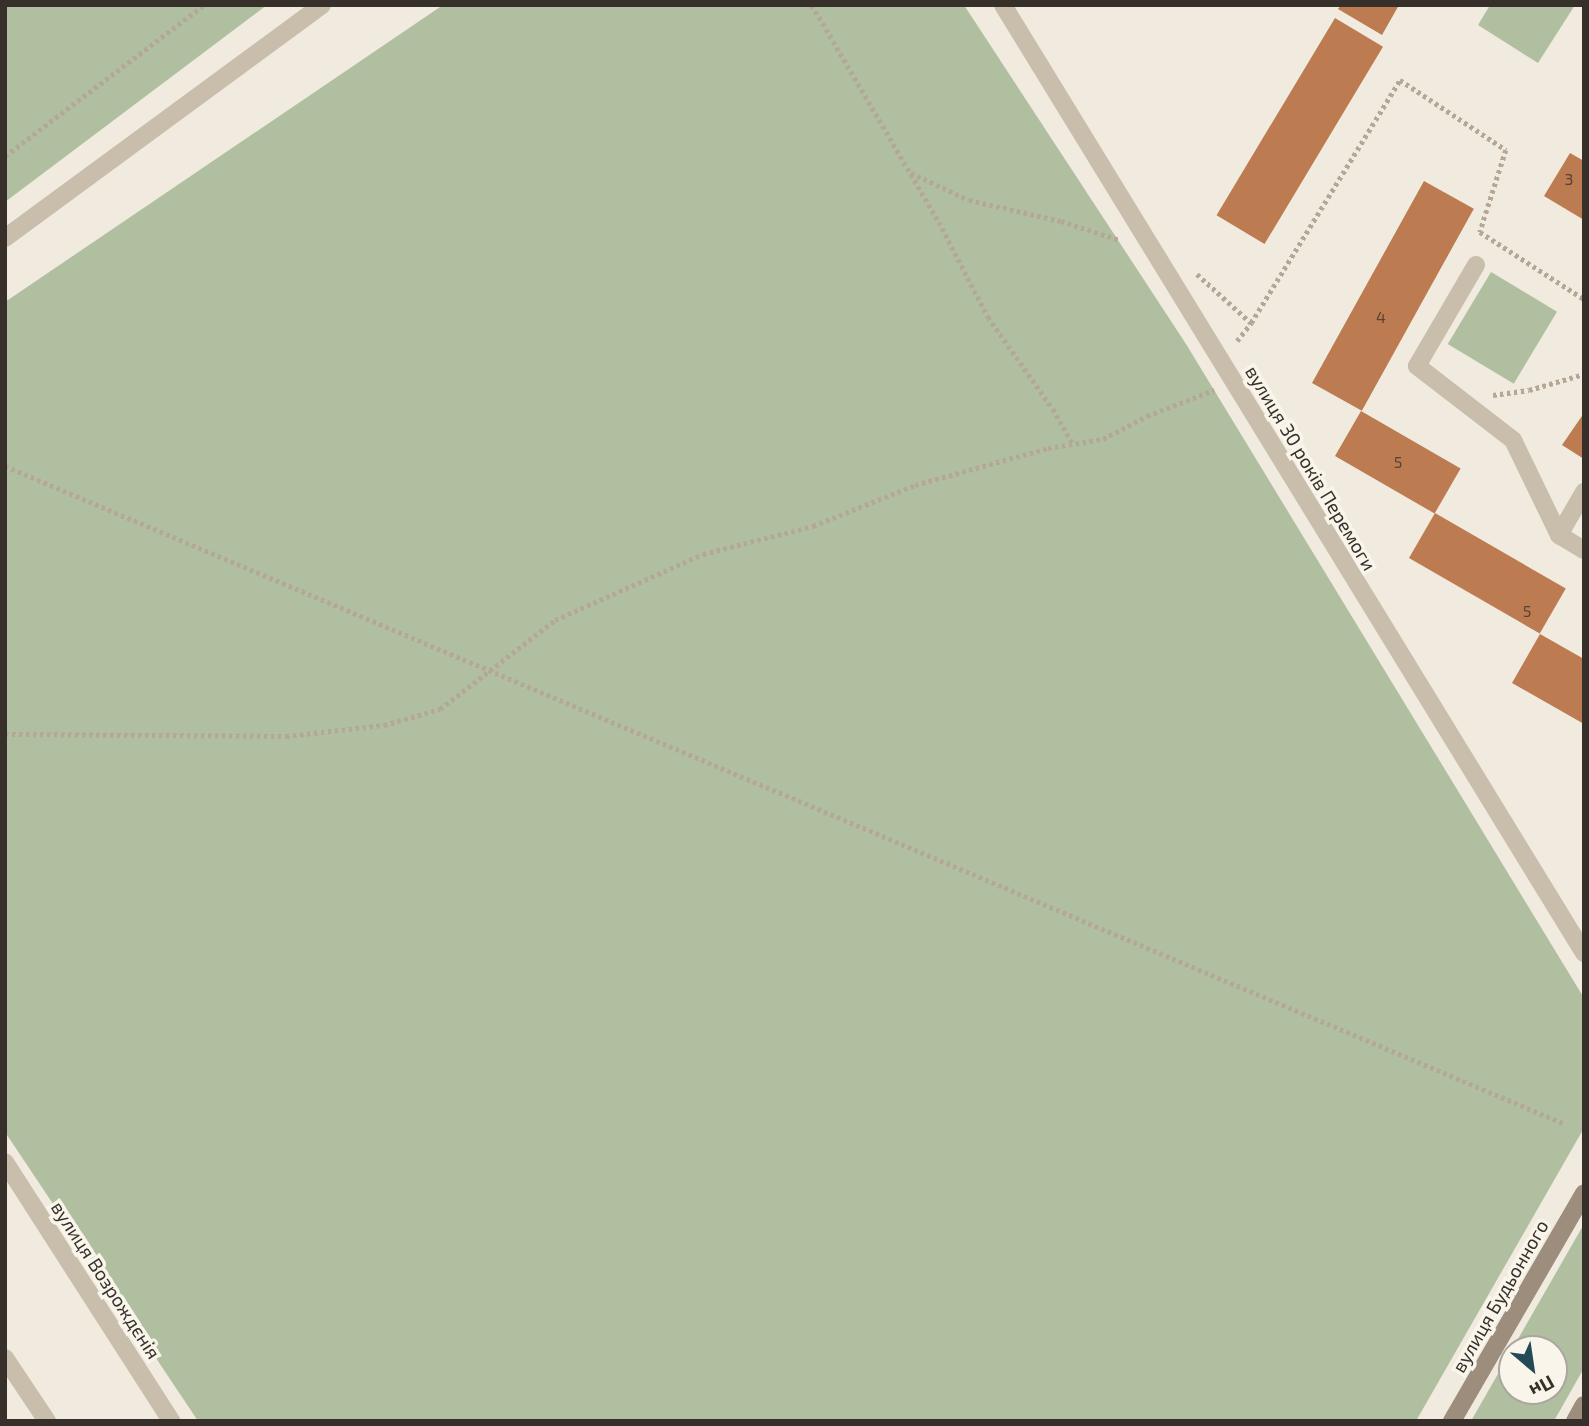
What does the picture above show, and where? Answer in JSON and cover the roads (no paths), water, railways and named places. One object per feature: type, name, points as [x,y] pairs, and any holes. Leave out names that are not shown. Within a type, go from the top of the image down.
[{"type":"main road","name":"вулиця Будьонного","points":[[1452,1421],[1584,1193]]},
{"type":"main road","points":[[1575,1421],[1584,1405]]},
{"type":"street","points":[[5,238],[322,5]]},
{"type":"street","name":"вулиця 30 років Перемоги","points":[[1003,5],[1584,953]]},
{"type":"street","points":[[1476,265],[1417,366],[1513,440],[1559,535],[1584,550]]},
{"type":"street","points":[[1559,535],[1584,492]]},
{"type":"street","name":"вулиця Возрождєнія","points":[[5,1162],[171,1421]]},
{"type":"street","points":[[5,1358],[47,1421]]}]
